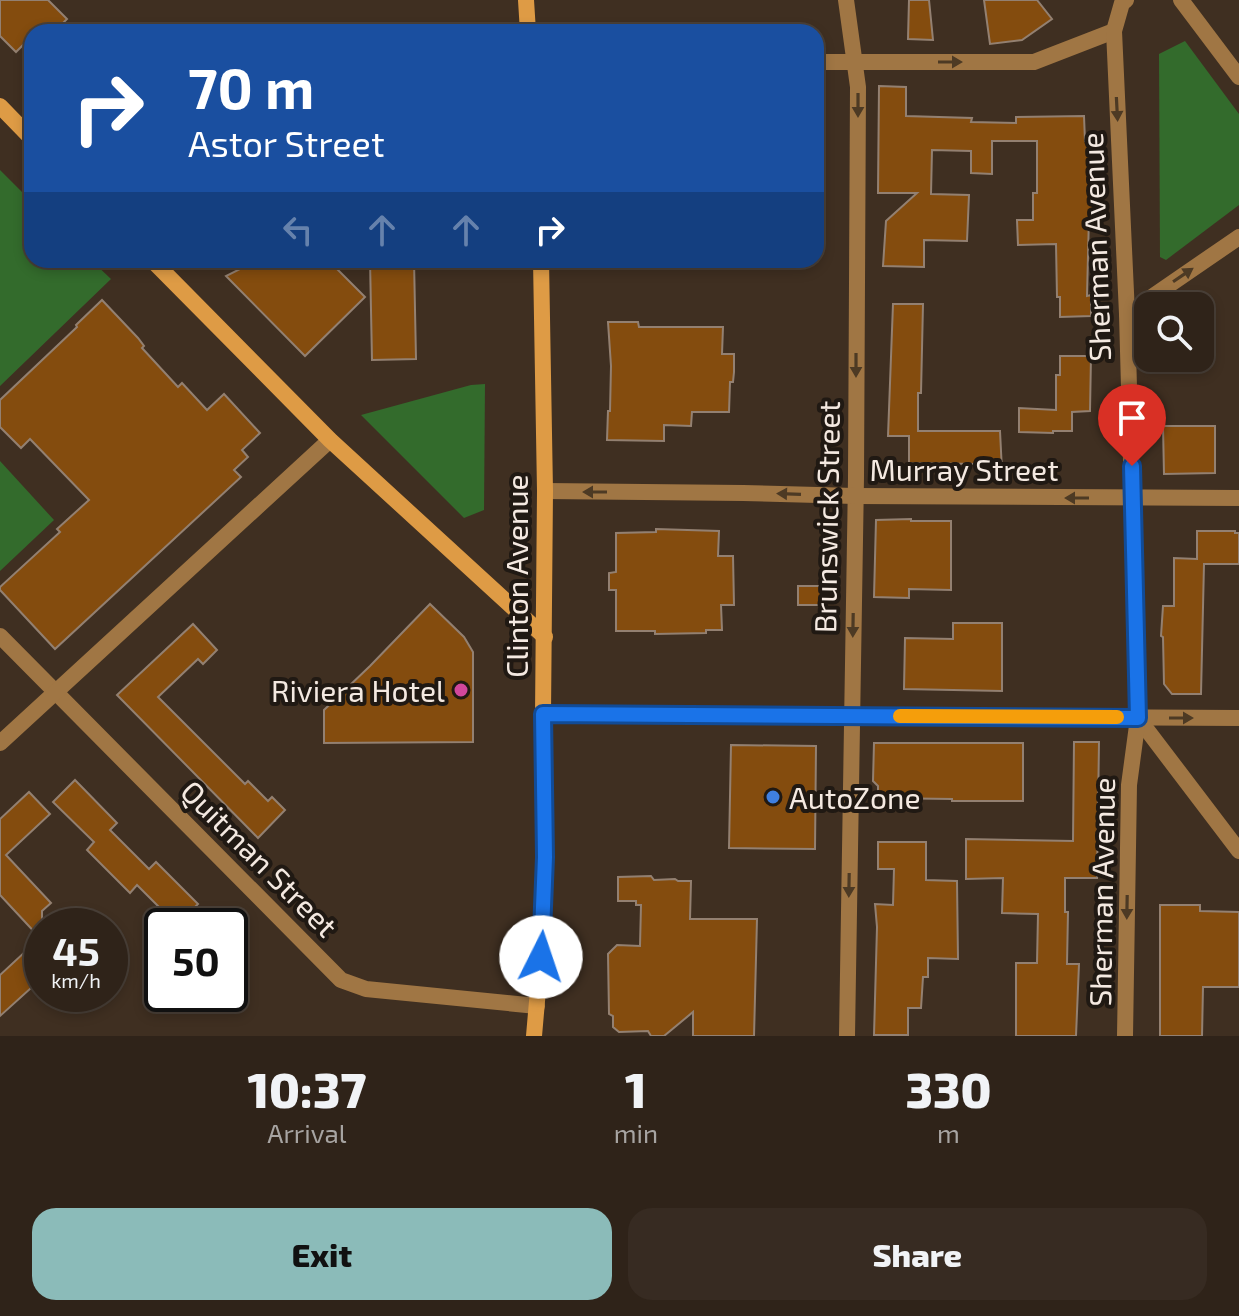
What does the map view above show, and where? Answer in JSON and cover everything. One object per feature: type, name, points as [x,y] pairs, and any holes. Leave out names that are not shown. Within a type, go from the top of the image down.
[{"type":"main road","points":[[526,0],[528,24]]},
{"type":"main road","points":[[0,106],[24,131]]},
{"type":"main road","points":[[160,268],[330,440],[545,637]]},
{"type":"main road","name":"Clinton Avenue","points":[[534,1036],[544,887],[545,491],[541,268]]},
{"type":"street","name":"Brunswick Street","points":[[846,0],[858,87],[847,1036]]},
{"type":"street","points":[[824,62],[1034,62],[1114,31],[1122,3],[1126,0]]},
{"type":"street","points":[[1181,0],[1239,77]]},
{"type":"street","name":"Sherman Avenue","points":[[1114,31],[1127,314],[1138,718],[1129,785],[1125,1036]]},
{"type":"street","points":[[1127,314],[1239,237]]},
{"type":"street","points":[[0,743],[330,440]]},
{"type":"street","name":"Murray Street","points":[[545,491],[1239,498]]},
{"type":"street","name":"Quitman Street","points":[[0,636],[341,980],[366,989],[537,1006]]},
{"type":"street","points":[[543,714],[1239,718]]},
{"type":"street","points":[[1138,718],[1239,851]]},
{"type":"green space","points":[[1185,41],[1239,114],[1239,205],[1166,260],[1160,257],[1159,54]]},
{"type":"green space","points":[[0,170],[24,194],[24,268],[99,268],[111,279],[0,386]]},
{"type":"green space","points":[[485,384],[484,510],[464,518],[361,415],[471,385]]},
{"type":"green space","points":[[0,461],[54,520],[0,571]]},
{"type":"building","points":[[0,0],[48,0],[67,19],[62,24],[24,24],[24,44],[16,52],[0,36]]},
{"type":"building","points":[[909,0],[929,0],[933,40],[908,39]]},
{"type":"building","points":[[984,0],[1037,0],[1052,19],[1022,40],[990,44]]},
{"type":"building","points":[[879,86],[906,87],[906,116],[1016,123],[1016,117],[1084,116],[1085,141],[1102,139],[1097,194],[1099,216],[1089,216],[1087,296],[1091,295],[1091,316],[1060,317],[1056,244],[1018,245],[1017,220],[1033,220],[1033,193],[1037,193],[1037,141],[992,141],[992,174],[971,173],[971,151],[932,150],[931,194],[969,195],[967,241],[924,240],[924,267],[883,266],[886,221],[917,193],[878,193]]},
{"type":"building","points":[[242,268],[336,268],[365,297],[305,356],[226,276]]},
{"type":"building","points":[[370,268],[414,268],[416,359],[372,360]]},
{"type":"building","points":[[102,300],[178,387],[182,383],[207,410],[224,394],[260,433],[242,450],[248,457],[234,470],[241,477],[55,649],[0,587],[60,532],[57,529],[89,500],[30,439],[21,448],[0,427],[0,400]]},
{"type":"building","points":[[893,304],[923,304],[918,431],[1000,431],[1002,471],[979,471],[979,464],[909,463],[909,436],[888,436]]},
{"type":"building","points":[[608,322],[638,322],[639,327],[723,327],[722,354],[734,354],[729,412],[692,412],[691,426],[664,425],[664,441],[607,440],[611,366]]},
{"type":"building","points":[[1060,356],[1091,356],[1090,411],[1072,412],[1072,431],[1019,432],[1019,408],[1056,410],[1056,375],[1060,375]]},
{"type":"building","points":[[1163,426],[1215,426],[1215,473],[1164,474]]},
{"type":"building","points":[[876,520],[951,521],[951,590],[909,589],[909,598],[874,597]]},
{"type":"building","points":[[656,529],[719,531],[718,556],[733,556],[734,605],[721,605],[722,630],[655,634],[655,631],[616,631],[616,590],[609,590],[609,573],[616,572],[616,533],[656,532]]},
{"type":"building","points":[[1197,531],[1239,533],[1239,564],[1204,564],[1201,694],[1172,694],[1164,684],[1163,606],[1174,606],[1174,558],[1197,559]]},
{"type":"building","points":[[798,586],[823,586],[823,605],[798,605]]},
{"type":"building","name":"Riviera Hotel","points":[[430,604],[464,637],[473,652],[473,742],[324,743],[324,710]]},
{"type":"building","points":[[953,623],[1002,623],[1002,691],[904,689],[905,638],[953,639]]},
{"type":"building","points":[[193,624],[217,650],[203,664],[198,659],[158,697],[245,784],[248,781],[268,801],[272,797],[285,810],[258,838],[117,695]]},
{"type":"building","points":[[1074,742],[1099,742],[1097,878],[1065,878],[1067,964],[1079,964],[1076,1036],[1016,1036],[1016,963],[1037,963],[1038,914],[1002,913],[1003,878],[966,879],[966,839],[1073,841]]},
{"type":"building","points":[[874,743],[1023,743],[1023,801],[878,798],[878,786],[873,781]]},
{"type":"building","name":"AutoZone","points":[[731,745],[816,746],[815,849],[729,848]]},
{"type":"building","points":[[75,780],[117,823],[110,830],[149,869],[156,862],[198,904],[194,908],[160,908],[137,885],[130,893],[87,850],[94,842],[53,802]]},
{"type":"building","points":[[29,792],[50,814],[6,855],[51,903],[45,908],[24,908],[24,921],[0,895],[0,819]]},
{"type":"building","points":[[878,842],[926,842],[926,880],[957,881],[958,959],[928,958],[928,977],[923,977],[921,1008],[908,1008],[908,1035],[874,1035],[875,904],[893,905],[894,869],[878,869]]},
{"type":"building","points":[[651,876],[654,880],[691,881],[690,919],[757,919],[754,1036],[693,1036],[693,1012],[664,1036],[651,1036],[648,1031],[619,1032],[613,1027],[613,1016],[609,1014],[608,954],[617,945],[640,946],[641,905],[636,905],[636,901],[618,901],[618,877]]},
{"type":"building","points":[[1160,905],[1200,905],[1200,911],[1239,912],[1239,987],[1203,987],[1202,1036],[1160,1036]]},
{"type":"building","points":[[24,953],[24,994],[0,1016],[0,975]]},
{"type":"slow traffic","points":[[900,716],[1117,717]]},
{"type":"place","name":"Riviera Hotel","points":[[461,690]]},
{"type":"place","name":"AutoZone","points":[[773,797]]},
{"type":"route","points":[[541,957],[545,857],[543,714],[1138,718],[1132,466]]}]
